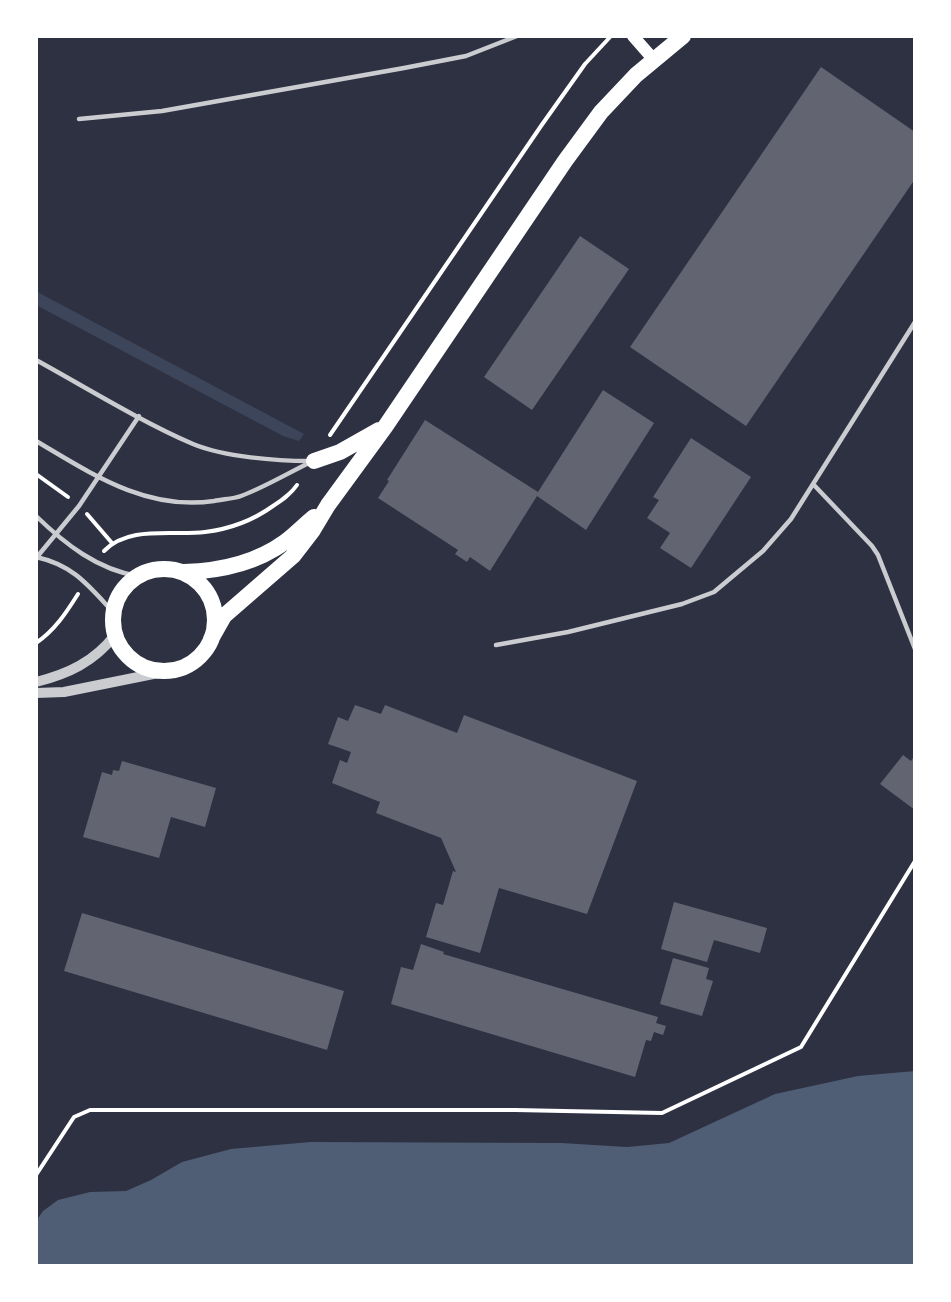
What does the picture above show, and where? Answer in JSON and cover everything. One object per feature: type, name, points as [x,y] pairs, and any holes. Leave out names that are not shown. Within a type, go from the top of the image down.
[{"type":"highway","points":[[328,505],[285,542],[231,567],[211,571],[184,572],[160,568],[138,576],[125,585],[113,612],[115,635],[122,650],[139,664],[154,670],[173,670],[189,664],[202,653],[224,616],[235,604],[272,576],[293,556],[385,427],[565,161],[602,112],[636,75],[683,36]]},
{"type":"highway","points":[[314,461],[340,452],[385,427]]},
{"type":"highway","points":[[184,572],[200,583],[211,601],[215,618],[211,639]]},
{"type":"main road","points":[[633,36],[654,60]]},
{"type":"street","points":[[36,682],[61,676],[84,664],[106,646],[115,635]]},
{"type":"street","points":[[36,693],[72,691],[173,670]]},
{"type":"lane","points":[[78,119],[162,111],[404,68],[466,56],[517,36]]},
{"type":"lane","points":[[496,645],[568,632],[682,604],[714,592],[763,550],[791,519],[915,322]]},
{"type":"lane","points":[[36,360],[195,445],[227,453],[281,461],[314,461]]},
{"type":"lane","points":[[113,612],[86,581],[58,563],[36,557],[99,478],[139,416]]},
{"type":"lane","points":[[36,441],[99,478],[141,496],[178,502],[200,503],[240,497],[314,461]]},
{"type":"lane","points":[[813,484],[878,555],[915,649]]},
{"type":"lane","points":[[36,516],[55,534],[97,563],[120,573],[138,576]]},
{"type":"path","points":[[327,439],[541,126],[585,64],[611,36]]},
{"type":"path","points":[[104,552],[112,543],[129,536],[203,532],[246,522],[283,499],[295,489],[301,478]]},
{"type":"path","points":[[36,643],[60,623],[81,590]]},
{"type":"path","points":[[36,1175],[74,1117],[90,1110],[515,1110],[662,1113],[801,1047],[915,861]]},
{"type":"shaded area","points":[[36,291],[304,434],[299,441],[283,436],[36,305]]},
{"type":"shaded area","points":[[915,1071],[915,1266],[36,1266],[36,1221],[43,1211],[58,1200],[90,1192],[126,1191],[182,1162],[231,1149],[310,1142],[561,1143],[627,1147],[669,1143],[775,1094],[858,1076]]},
{"type":"building","points":[[821,67],[915,132],[915,179],[746,426],[630,347]]},
{"type":"building","points":[[580,236],[629,269],[532,410],[484,377]]},
{"type":"building","points":[[603,390],[654,423],[586,530],[537,496],[490,571],[470,557],[467,562],[455,554],[458,550],[378,498],[425,420],[538,492]]},
{"type":"building","points":[[691,438],[751,477],[691,568],[660,548],[670,533],[647,518],[659,500],[653,497]]},
{"type":"building","points":[[355,705],[381,714],[385,705],[457,733],[464,715],[637,781],[587,914],[499,888],[480,953],[426,937],[436,903],[443,905],[453,871],[456,872],[441,838],[376,813],[380,802],[332,783],[340,760],[347,763],[351,752],[328,744],[338,717],[348,721]]},
{"type":"building","points":[[903,755],[911,761],[915,755],[915,810],[880,784]]},
{"type":"building","points":[[122,761],[216,788],[205,827],[171,817],[159,858],[83,837],[102,772],[112,775],[113,770],[119,771]]},
{"type":"building","points":[[674,902],[767,928],[760,953],[714,940],[707,962],[661,949]]},
{"type":"building","points":[[82,913],[344,991],[327,1050],[64,971]]},
{"type":"building","points":[[421,944],[444,952],[443,954],[658,1017],[656,1023],[666,1026],[663,1035],[654,1032],[651,1041],[646,1040],[635,1077],[391,1004],[401,967],[413,970]]},
{"type":"building","points":[[673,958],[709,968],[706,979],[713,981],[702,1016],[660,1004]]}]
